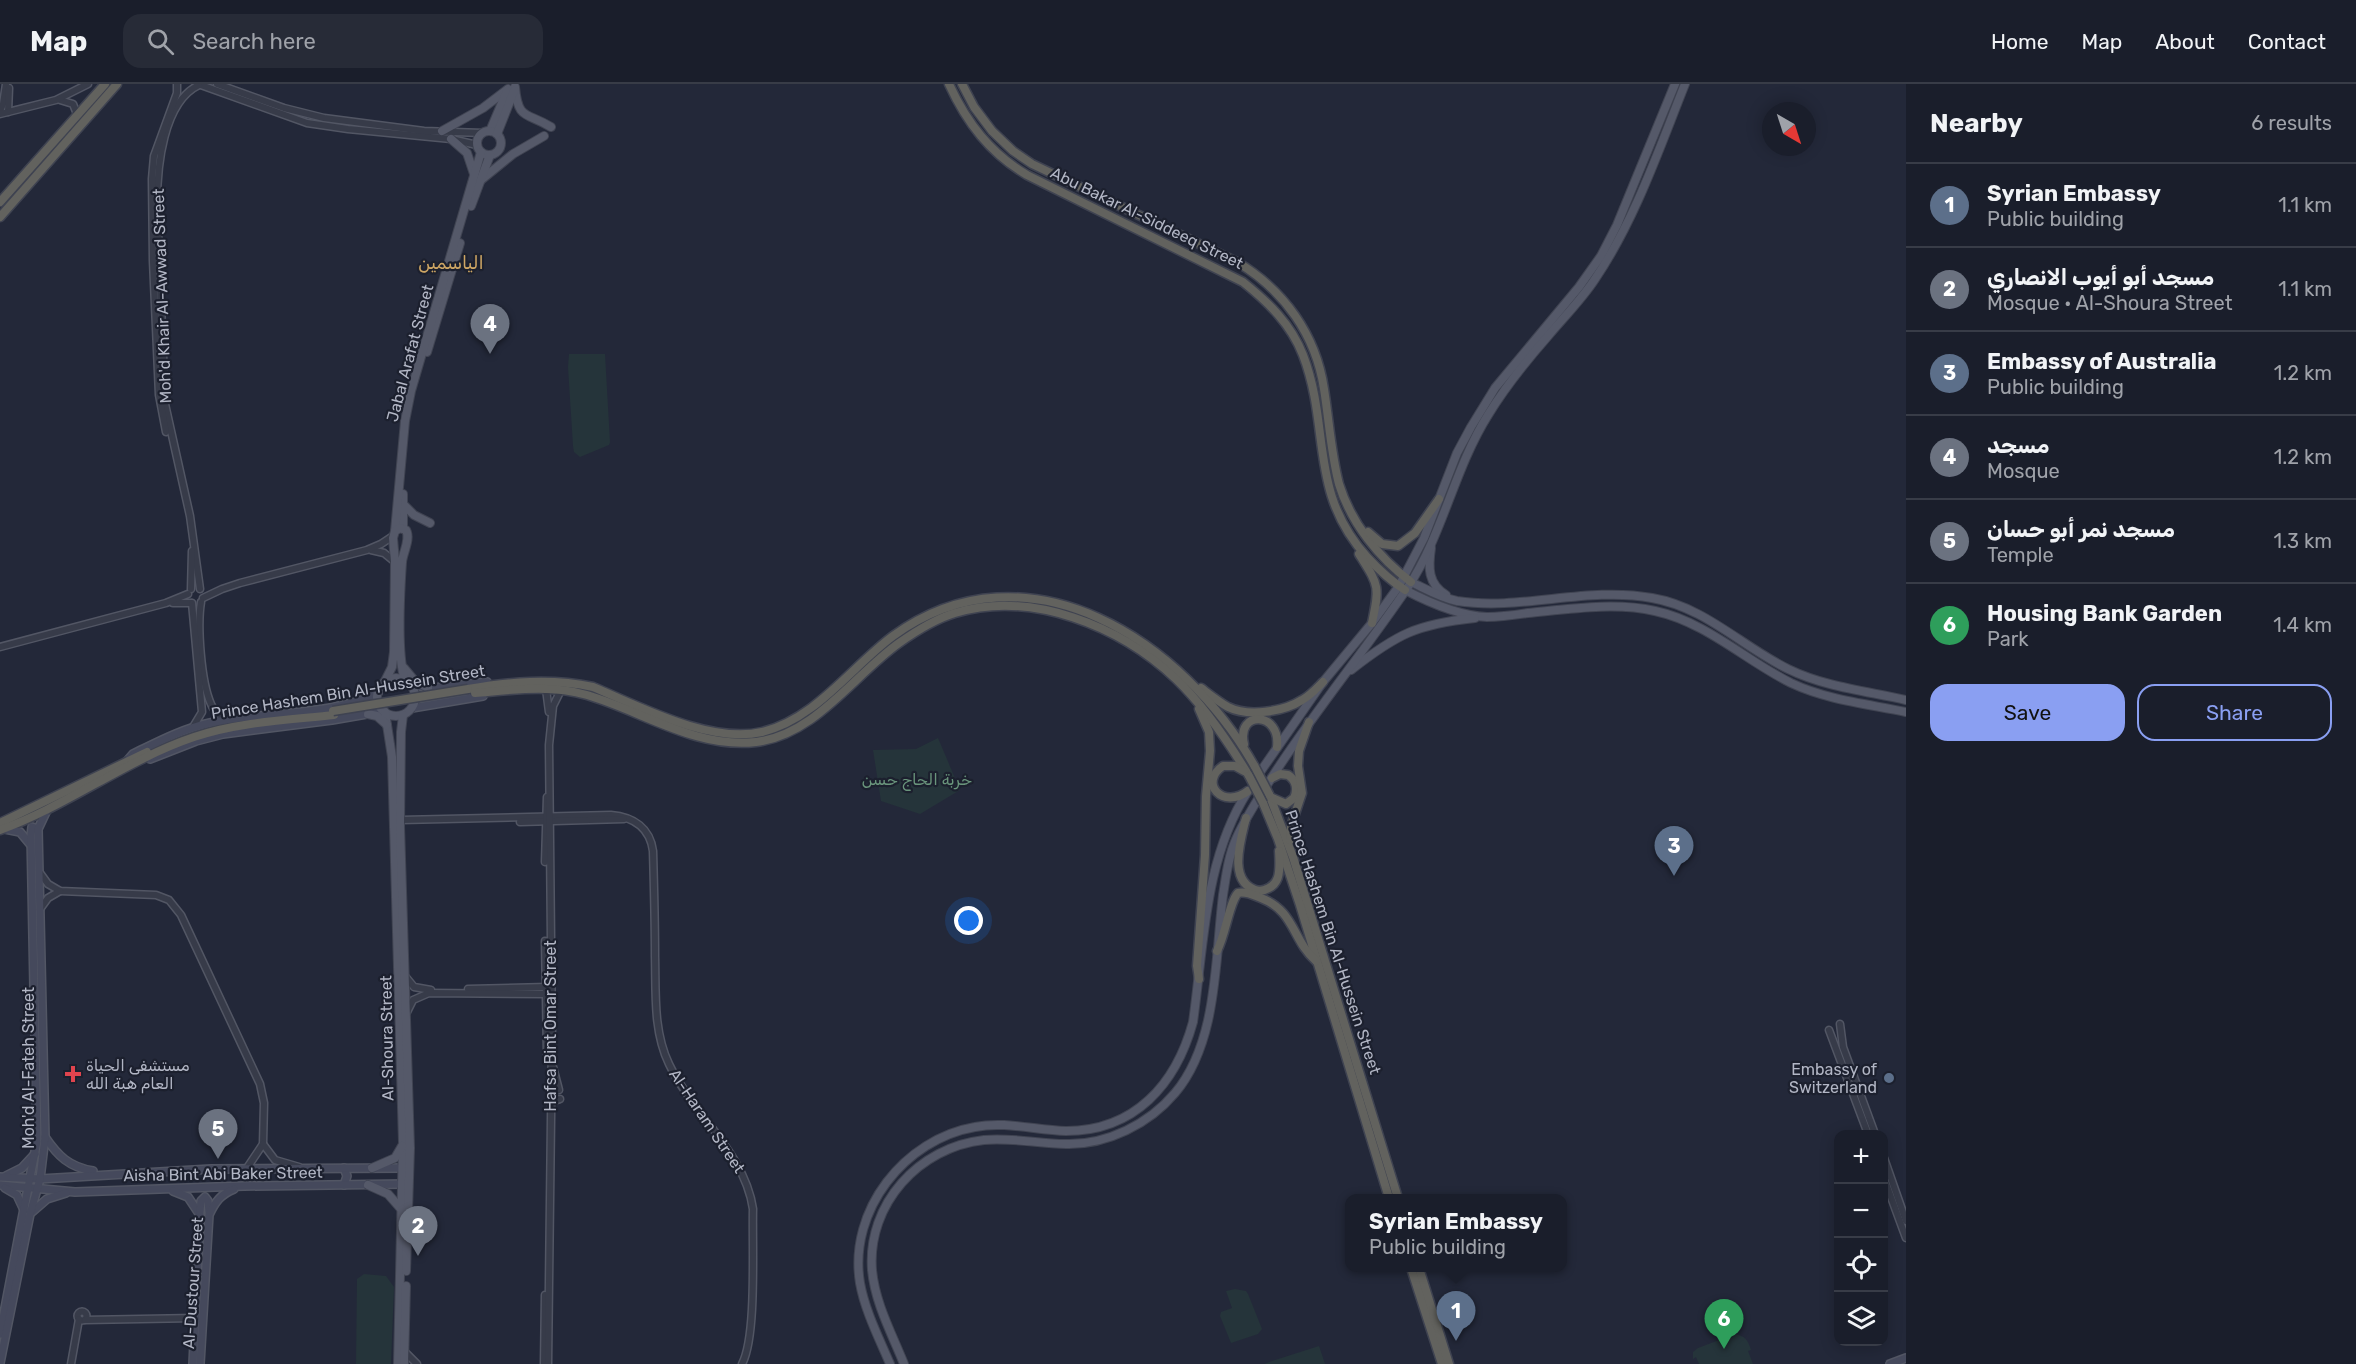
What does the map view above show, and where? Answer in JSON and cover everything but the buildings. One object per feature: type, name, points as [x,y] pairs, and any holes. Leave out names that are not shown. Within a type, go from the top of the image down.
[{"type":"highway","points":[[0,202],[105,84]]},
{"type":"highway","points":[[0,216],[117,84]]},
{"type":"highway","name":"Abu Bakar Al-Siddeeq Street","points":[[949,84],[964,114],[976,131],[1008,164],[1027,176],[1243,282],[1283,320],[1296,340],[1307,367],[1313,389],[1328,485],[1337,513],[1352,541],[1378,568],[1402,588]]},
{"type":"highway","name":"Abu Bakar Al-Siddeeq Street","points":[[962,84],[986,123],[1022,157],[1079,187],[1237,262],[1261,279],[1284,301],[1303,327],[1317,358],[1339,482],[1346,502],[1358,524],[1379,553],[1408,579]]},
{"type":"highway","points":[[1358,524],[1382,544],[1398,546],[1414,533],[1439,499]]},
{"type":"highway","points":[[1352,541],[1377,586],[1378,598],[1372,623]]},
{"type":"highway","name":"Prince Hashem Bin Al-Hussein Street","points":[[1,828],[49,808],[160,751],[205,734],[265,722],[468,691],[561,682],[579,684],[593,687],[677,721],[734,734],[750,734],[778,727],[798,716],[893,636],[927,616],[943,608],[986,598],[1013,597],[1045,601],[1093,615],[1144,643],[1164,657],[1191,682],[1228,726],[1245,750],[1250,772]]},
{"type":"highway","name":"Prince Hashem Bin Al-Hussein Street","points":[[507,687],[561,690],[589,695],[661,724],[706,738],[759,742],[787,732],[814,716],[898,644],[916,632],[956,613],[995,607],[1055,612],[1090,623],[1149,656],[1190,693],[1219,729],[1267,798],[1289,847],[1397,1194]]},
{"type":"highway","points":[[1191,682],[1228,707],[1258,711],[1294,704],[1323,682]]},
{"type":"highway","points":[[1190,693],[1209,732],[1210,751],[1197,966],[1199,979]]},
{"type":"highway","name":"Prince Hashem Bin Al-Hussein Street","points":[[1,828],[127,761],[183,736],[247,721],[334,713]]},
{"type":"highway","points":[[1245,750],[1242,737],[1244,727],[1250,721],[1260,719],[1268,722],[1274,728],[1278,739],[1277,747]]},
{"type":"highway","points":[[1289,847],[1291,826],[1302,793],[1297,759],[1309,722]]},
{"type":"highway","points":[[1248,791],[1240,797],[1225,798],[1219,795],[1213,784],[1214,775],[1223,766],[1236,766],[1250,772]]},
{"type":"highway","points":[[1267,798],[1286,804],[1294,798],[1296,791],[1294,782],[1288,775],[1280,774],[1272,778]]},
{"type":"highway","name":"Prince Hashem Bin Al-Hussein Street","points":[[1267,798],[1388,1194]]},
{"type":"highway","points":[[1246,818],[1238,852],[1239,870],[1242,879],[1253,889],[1262,891],[1277,882],[1280,867],[1278,839]]},
{"type":"highway","points":[[1217,951],[1224,936],[1234,898],[1238,893],[1244,892],[1272,902],[1282,910],[1292,924],[1304,949],[1317,962]]},
{"type":"highway","points":[[1412,1272],[1442,1364]]},
{"type":"highway","points":[[1420,1272],[1449,1364]]},
{"type":"main road","points":[[1408,579],[1439,499],[1471,427],[1495,388],[1579,287],[1601,256],[1617,225],[1675,84]]},
{"type":"main road","points":[[1455,601],[1435,586],[1431,579],[1429,561],[1432,542],[1455,479],[1486,417],[1515,375],[1590,287],[1611,254],[1637,199],[1685,84]]},
{"type":"main road","points":[[442,130],[483,108],[513,86]]},
{"type":"main road","points":[[513,86],[521,110],[526,115],[551,127]]},
{"type":"main road","points":[[490,133],[501,141],[500,149],[490,155],[479,148],[478,138],[490,133],[513,86]]},
{"type":"main road","points":[[451,139],[467,153],[478,178],[544,136]]},
{"type":"main road","name":"Jabal Arafat Street","points":[[397,532],[403,504],[408,438],[414,401],[478,178],[479,148]]},
{"type":"main road","name":"Jabal Arafat Street","points":[[408,683],[398,666],[394,652],[395,562],[404,430],[411,391],[478,178],[490,155]]},
{"type":"main road","points":[[403,504],[414,515],[430,523]]},
{"type":"main road","name":"Jabal Arafat Street","points":[[384,683],[398,666],[402,560],[408,536],[397,532]]},
{"type":"main road","points":[[904,1364],[880,1305],[872,1266],[878,1222],[893,1194],[924,1162],[952,1147],[987,1140],[1083,1143],[1119,1134],[1141,1123],[1179,1089],[1202,1045],[1210,1008],[1229,859],[1246,818],[1309,722],[1345,675],[1432,542]]},
{"type":"main road","name":"Abu Bakar Al-Siddeeq Street","points":[[1408,579],[1455,601],[1497,604],[1613,595],[1653,598],[1684,607],[1707,618],[1767,657],[1797,673],[1833,686],[1906,700]]},
{"type":"main road","points":[[890,1364],[866,1305],[858,1266],[867,1218],[890,1177],[925,1145],[959,1131],[983,1126],[1005,1125],[1064,1131],[1084,1130],[1112,1122],[1137,1109],[1164,1085],[1182,1057],[1193,1022],[1215,864],[1248,791],[1323,682],[1402,588]]},
{"type":"main road","name":"Abu Bakar Al-Siddeeq Street","points":[[1402,588],[1432,603],[1486,617],[1614,607],[1653,610],[1699,627],[1761,666],[1800,687],[1833,697],[1906,712]]},
{"type":"main road","points":[[1345,675],[1381,647],[1415,628],[1486,617]]},
{"type":"main road","points":[[398,666],[412,678],[430,688],[425,696],[436,702]]},
{"type":"main road","points":[[398,678],[408,683],[415,692],[412,708],[403,715],[393,716],[384,712],[378,703],[378,693],[384,683],[398,678]]},
{"type":"main road","name":"Prince Hashem Bin Al-Hussein Street","points":[[408,683],[430,688],[486,682],[507,687]]},
{"type":"main road","name":"Prince Hashem Bin Al-Hussein Street","points":[[412,708],[436,702],[485,696],[507,687]]},
{"type":"main road","name":"Prince Hashem Bin Al-Hussein Street","points":[[127,761],[133,754],[193,727],[228,720],[342,705],[363,700],[378,693]]},
{"type":"main road","points":[[363,700],[369,703],[370,708],[364,715]]},
{"type":"main road","name":"Prince Hashem Bin Al-Hussein Street","points":[[139,762],[211,737],[384,712]]},
{"type":"main road","name":"Al-Shoura Street","points":[[384,712],[392,757],[403,1142],[406,1168]]},
{"type":"main road","points":[[364,715],[377,717],[389,730],[394,726],[401,732]]},
{"type":"main road","name":"Al-Shoura Street","points":[[398,1364],[402,1210],[406,1168],[407,1012],[401,822],[403,715]]},
{"type":"main road","points":[[31,846],[31,830],[34,827],[38,829],[49,808]]},
{"type":"main road","points":[[1,828],[18,830],[31,846]]},
{"type":"main road","name":"Moh'd Al-Fateh Street","points":[[0,1334],[27,1212],[38,1189],[45,1137],[38,829]]},
{"type":"main road","name":"Moh'd Al-Fateh Street","points":[[0,1363],[27,1212],[37,1141],[31,846]]},
{"type":"main road","points":[[45,1137],[57,1155],[69,1164],[104,1174]]},
{"type":"main road","points":[[372,1168],[395,1158],[400,1153],[403,1142]]},
{"type":"main road","points":[[2,1177],[22,1168],[35,1154]]},
{"type":"main road","name":"Aisha Bint Abi Baker Street","points":[[2,1177],[40,1179],[247,1168],[406,1168]]},
{"type":"main road","points":[[344,1168],[347,1176],[344,1185]]},
{"type":"main road","points":[[66,1176],[62,1184],[66,1190]]},
{"type":"main road","name":"Al-Shoura Street","points":[[404,1364],[405,1184]]},
{"type":"main road","name":"Aisha Bint Abi Baker Street","points":[[0,1185],[75,1192],[244,1186],[405,1184]]},
{"type":"main road","points":[[0,1185],[17,1195],[27,1212],[47,1199],[75,1192]]},
{"type":"main road","points":[[368,1185],[388,1194],[402,1210]]},
{"type":"main road","name":"Al-Dustour Street","points":[[200,1364],[209,1215],[222,1196],[244,1186]]},
{"type":"main road","name":"Al-Dustour Street","points":[[165,1188],[188,1197],[200,1215],[193,1364]]},
{"type":"main road","points":[[200,1215],[201,1201],[205,1197],[208,1201],[209,1215]]},
{"type":"main road","points":[[1890,1364],[1905,1362]]},
{"type":"street","points":[[7,84],[8,112]]},
{"type":"street","points":[[7,84],[0,112],[56,100],[88,84]]},
{"type":"street","points":[[177,86],[183,85],[188,91],[198,84],[313,124],[451,139],[479,148]]},
{"type":"street","points":[[217,84],[312,116],[424,131],[490,133]]},
{"type":"street","name":"Moh'd Khair Al-Awwad Street","points":[[177,86],[154,156],[153,261],[159,395],[188,521],[192,555],[189,592]]},
{"type":"street","name":"Moh'd Khair Al-Awwad Street","points":[[188,91],[180,99],[168,129],[158,171],[157,203],[165,404],[190,516],[202,600]]},
{"type":"street","points":[[9,98],[19,109]]},
{"type":"street","points":[[56,100],[73,104],[77,114]]},
{"type":"street","points":[[0,646],[166,603],[189,592],[222,588],[367,550],[381,544],[397,532]]},
{"type":"street","points":[[367,550],[384,553],[395,562]]},
{"type":"street","points":[[166,603],[191,603],[202,600],[222,588]]},
{"type":"street","points":[[189,592],[202,712],[193,727]]},
{"type":"street","points":[[202,600],[201,654],[208,697],[214,709],[228,720]]},
{"type":"street","name":"Hafsa Bint Omar Street","points":[[546,689],[549,711],[546,745],[549,874],[545,1213],[546,1364]]},
{"type":"street","name":"Hafsa Bint Omar Street","points":[[548,820],[549,745],[553,705],[561,690]]},
{"type":"street","points":[[202,712],[208,715],[214,709]]},
{"type":"street","name":"Al-Haram Street","points":[[401,822],[627,818],[640,825],[649,834],[652,842],[655,1010],[664,1052],[687,1093],[740,1169],[751,1196],[753,1209],[752,1304],[748,1349],[742,1364]]},
{"type":"street","points":[[40,873],[48,884],[60,891],[156,895],[162,896],[173,904],[196,944],[260,1084],[264,1103],[263,1144],[247,1168]]},
{"type":"street","points":[[40,909],[48,898],[60,891]]},
{"type":"street","points":[[405,975],[414,987],[429,990],[547,991]]},
{"type":"street","points":[[407,1012],[413,1000],[429,993],[547,991]]},
{"type":"street","name":"Hafsa Bint Omar Street","points":[[546,1364],[551,1102],[547,991]]},
{"type":"street","points":[[1840,1024],[1847,1060],[1873,1130]]},
{"type":"street","points":[[1829,1030],[1866,1130]]},
{"type":"street","points":[[551,1062],[559,1090]]},
{"type":"street","points":[[551,1102],[560,1099]]},
{"type":"street","points":[[263,1144],[275,1160],[300,1167]]},
{"type":"street","points":[[1888,1169],[1906,1221]]},
{"type":"street","points":[[1886,1184],[1906,1238]]},
{"type":"street","points":[[71,1364],[76,1337],[83,1318],[101,1320],[196,1318]]},
{"type":"street","points":[[404,1352],[417,1364]]},
{"type":"green space","points":[[569,354],[605,354],[610,442],[609,445],[580,457],[574,452],[573,446]]},
{"type":"green space","name":"خربة الحاج حسن","points":[[938,738],[960,790],[920,814],[881,801],[873,750],[916,749]]},
{"type":"green space","points":[[364,1274],[386,1276],[394,1287],[391,1364],[356,1364],[357,1279]]},
{"type":"green space","points":[[1235,1289],[1246,1291],[1262,1329],[1258,1334],[1231,1343],[1220,1316],[1221,1312],[1232,1308],[1226,1291]]},
{"type":"green space","points":[[1735,1334],[1744,1337],[1747,1341],[1753,1364],[1699,1364],[1696,1357],[1693,1359],[1693,1352],[1698,1348]]},
{"type":"green space","points":[[1319,1346],[1325,1364],[1264,1364],[1272,1361]]},
{"type":"place","name":"مسجد","points":[[490,354]]},
{"type":"place","name":"Embassy of Australia","points":[[1674,876]]},
{"type":"place","name":"مستشفى الحياة العام هبة الله","points":[[73,1074]]},
{"type":"place","name":"Embassy of Switzerland","points":[[1889,1078]]},
{"type":"place","name":"مسجد نمر أبو حسان","points":[[218,1159]]},
{"type":"place","name":"مسجد أبو أيوب الانصاري","points":[[418,1256]]},
{"type":"place","name":"Syrian Embassy","points":[[1456,1341]]},
{"type":"place","name":"Housing Bank Garden","points":[[1724,1349]]},
{"type":"district","name":"الياسمين","points":[[451,263]]}]
